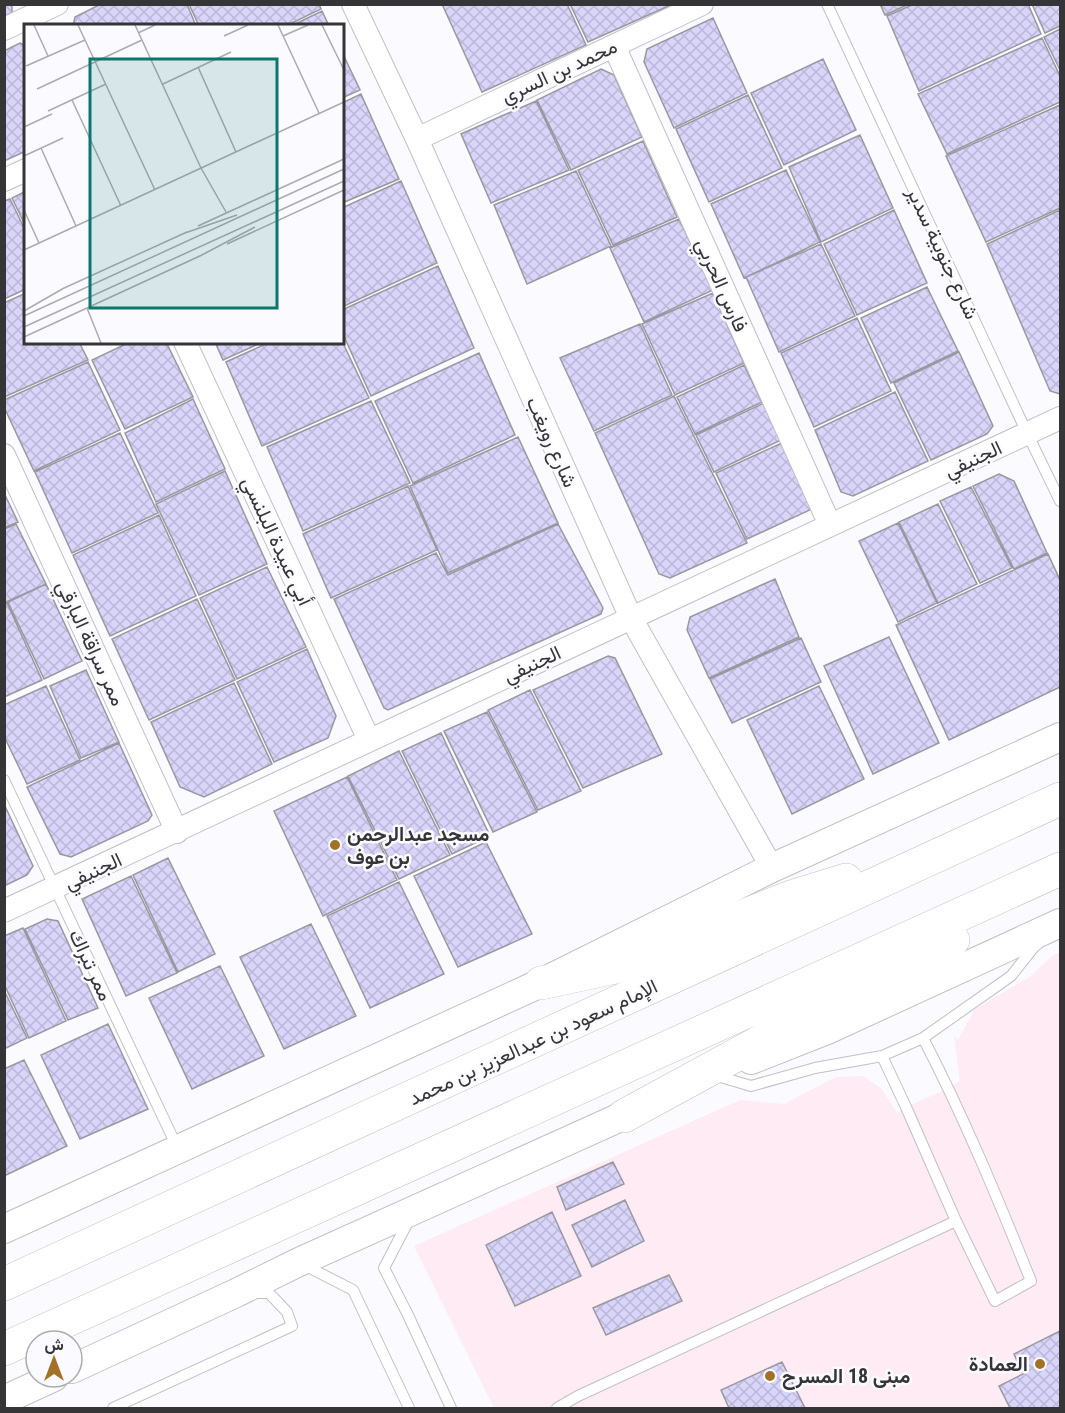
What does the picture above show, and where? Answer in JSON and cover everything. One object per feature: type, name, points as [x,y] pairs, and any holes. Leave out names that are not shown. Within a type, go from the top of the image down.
[{"type":"main road","name":"الإمام سعود بن عبدالعزيز بن محمد","points":[[4,1284],[1060,800]]},
{"type":"main road","points":[[541,983],[615,967],[791,897],[970,841]]},
{"type":"main road","points":[[4,1349],[1060,868]]},
{"type":"main road","points":[[624,1116],[828,1005],[975,929],[1060,876]]},
{"type":"street","points":[[4,29],[57,4]]},
{"type":"street","name":"شارع رويغب","points":[[353,4],[417,139],[630,618],[772,868]]},
{"type":"street","name":"محمد بن السري","points":[[417,139],[702,4]]},
{"type":"street","name":"فارس الحربي","points":[[614,46],[830,525]]},
{"type":"street","points":[[4,180],[24,171]]},
{"type":"street","name":"أبي عبيدة البلنسي","points":[[186,344],[369,740]]},
{"type":"street","name":"الجنيفي","points":[[4,911],[1060,418]]},
{"type":"street","name":"ممر سراقة البارقي","points":[[4,455],[177,831]]},
{"type":"street","points":[[4,1229],[541,983],[772,868],[1060,737]]},
{"type":"street","points":[[84,1363],[298,1262],[713,1075],[827,1030],[1060,924]]},
{"type":"street","points":[[4,1400],[28,1389]]},
{"type":"lane","name":"شارع جنوبية سدير","points":[[827,4],[1060,501]]},
{"type":"lane","name":"ممر تبراك","points":[[4,780],[178,1150]]},
{"type":"lane","points":[[713,1075],[751,1086],[815,1068],[882,1056],[923,1038],[1011,976],[1034,948],[1060,924]]},
{"type":"lane","points":[[882,1056],[956,1221],[995,1301],[1031,1281],[958,1108],[923,1038]]},
{"type":"lane","points":[[413,1211],[384,1269],[451,1408]]},
{"type":"lane","points":[[557,1408],[589,1391],[956,1221]]},
{"type":"lane","points":[[298,1262],[353,1290],[409,1408]]},
{"type":"lane","points":[[113,1408],[292,1326],[287,1312],[269,1293],[236,1293]]},
{"type":"shaded area","points":[[1060,952],[1060,1408],[494,1408],[414,1246],[740,1100],[784,1104],[836,1077],[863,1076],[881,1088],[897,1113],[960,1081],[954,1036],[958,1040],[975,1009],[1031,976],[1052,956]]},
{"type":"building","points":[[4,4],[10,4],[12,13],[4,16]]},
{"type":"building","points":[[101,4],[187,4],[195,24],[73,24],[75,17]]},
{"type":"building","points":[[189,4],[319,4],[321,9],[290,24],[198,24]]},
{"type":"building","points":[[442,4],[567,4],[586,45],[482,92]]},
{"type":"building","points":[[570,4],[673,4],[588,42]]},
{"type":"building","points":[[880,4],[909,4],[885,15]]},
{"type":"building","points":[[914,4],[1028,4],[1041,34],[919,91],[887,16]]},
{"type":"building","points":[[1032,4],[1060,4],[1060,26],[1045,33]]},
{"type":"building","points":[[322,11],[328,24],[295,24]]},
{"type":"building","points":[[713,18],[747,93],[674,128],[644,62],[647,49]]},
{"type":"building","points":[[1060,29],[1060,70],[1044,37]]},
{"type":"building","points":[[1042,38],[1060,76],[1060,102],[947,154],[918,94]]},
{"type":"building","points":[[20,43],[24,45],[24,152],[4,161],[4,51]]},
{"type":"building","points":[[344,56],[360,90],[344,97]]},
{"type":"building","points":[[823,59],[856,130],[784,165],[751,93]]},
{"type":"building","points":[[601,69],[614,75],[642,137],[571,170],[537,100]]},
{"type":"building","points":[[361,94],[399,179],[344,202],[344,102]]},
{"type":"building","points":[[748,95],[782,168],[709,202],[676,129]]},
{"type":"building","points":[[536,101],[569,170],[491,203],[461,134]]},
{"type":"building","points":[[1060,105],[1060,208],[986,242],[946,156]]},
{"type":"building","points":[[860,135],[893,208],[821,242],[789,167]]},
{"type":"building","points":[[643,141],[677,217],[613,245],[578,170]]},
{"type":"building","points":[[786,170],[820,242],[744,278],[711,204]]},
{"type":"building","points":[[576,171],[611,246],[527,284],[494,205]]},
{"type":"building","points":[[401,181],[437,263],[344,306],[344,207]]},
{"type":"building","points":[[24,192],[24,223],[12,198]]},
{"type":"building","points":[[10,199],[24,228],[24,290],[4,299],[4,201]]},
{"type":"building","points":[[894,210],[927,283],[857,315],[824,244]]},
{"type":"building","points":[[1060,210],[1060,394],[1050,391],[987,244]]},
{"type":"building","points":[[679,219],[713,290],[644,322],[610,248]]},
{"type":"building","points":[[821,244],[855,316],[779,352],[746,277]]},
{"type":"building","points":[[438,266],[474,348],[371,396],[344,336],[344,309]]},
{"type":"building","points":[[927,287],[958,351],[891,383],[861,318]]},
{"type":"building","points":[[713,293],[744,363],[675,395],[642,324]]},
{"type":"building","points":[[24,294],[24,344],[80,344],[88,360],[4,397],[4,303]]},
{"type":"building","points":[[857,318],[891,391],[814,427],[781,353]]},
{"type":"building","points":[[640,324],[672,395],[594,431],[560,358]]},
{"type":"building","points":[[126,344],[167,344],[193,397],[125,429],[92,360]]},
{"type":"building","points":[[216,344],[259,344],[223,360]]},
{"type":"building","points":[[266,344],[343,344],[369,398],[262,446],[226,362]]},
{"type":"building","points":[[959,352],[993,426],[987,434],[931,460],[894,383]]},
{"type":"building","points":[[479,353],[515,435],[413,483],[375,401]]},
{"type":"building","points":[[88,362],[120,430],[34,471],[4,407],[4,400]]},
{"type":"building","points":[[744,365],[762,402],[695,434],[677,397]]},
{"type":"building","points":[[895,392],[928,461],[853,496],[841,492],[815,430]]},
{"type":"building","points":[[674,396],[747,543],[670,578],[659,574],[595,433]]},
{"type":"building","points":[[193,399],[225,469],[156,502],[125,433]]},
{"type":"building","points":[[371,401],[410,483],[303,531],[267,447]]},
{"type":"building","points":[[764,403],[781,440],[714,472],[696,435]]},
{"type":"building","points":[[120,433],[158,513],[72,553],[35,472]]},
{"type":"building","points":[[518,437],[558,523],[448,573],[410,486]]},
{"type":"building","points":[[784,442],[814,508],[747,539],[716,473]]},
{"type":"building","points":[[225,471],[267,564],[199,595],[156,504]]},
{"type":"building","points":[[999,474],[1014,481],[1047,553],[1014,569],[973,486]]},
{"type":"building","points":[[408,486],[437,550],[331,598],[303,534]]},
{"type":"building","points":[[971,487],[1012,568],[980,583],[940,501]]},
{"type":"building","points":[[4,493],[18,522],[4,528]]},
{"type":"building","points":[[938,504],[977,584],[938,603],[899,522]]},
{"type":"building","points":[[159,515],[196,596],[110,636],[73,555]]},
{"type":"building","points":[[898,523],[937,603],[898,622],[859,541]]},
{"type":"building","points":[[16,524],[46,584],[4,603],[4,529]]},
{"type":"building","points":[[558,524],[603,608],[601,614],[388,710],[384,708],[334,599],[436,553],[448,575]]},
{"type":"building","points":[[1048,554],[1060,580],[1060,687],[949,740],[896,625]]},
{"type":"building","points":[[267,567],[306,647],[237,679],[200,598]]},
{"type":"building","points":[[775,579],[799,637],[709,678],[687,630],[690,617]]},
{"type":"building","points":[[46,584],[82,661],[44,679],[8,602]]},
{"type":"building","points":[[197,599],[235,680],[149,720],[112,639]]},
{"type":"building","points":[[7,603],[42,680],[4,697],[4,604]]},
{"type":"building","points":[[889,637],[939,743],[873,774],[824,666]]},
{"type":"building","points":[[801,638],[821,682],[732,723],[710,679]]},
{"type":"building","points":[[307,649],[336,716],[328,738],[274,762],[237,682]]},
{"type":"building","points":[[608,656],[615,658],[662,754],[583,788],[533,690]]},
{"type":"building","points":[[86,670],[119,742],[81,758],[50,686]]},
{"type":"building","points":[[234,683],[272,764],[204,797],[180,787],[151,722]]},
{"type":"building","points":[[46,686],[80,760],[27,784],[4,736],[4,705]]},
{"type":"building","points":[[819,686],[864,779],[792,814],[747,720]]},
{"type":"building","points":[[530,690],[581,791],[538,810],[488,710]]},
{"type":"building","points":[[487,712],[537,812],[493,832],[444,731]]},
{"type":"building","points":[[441,733],[490,836],[452,854],[402,751]]},
{"type":"building","points":[[119,743],[152,815],[148,821],[71,857],[60,854],[27,787]]},
{"type":"building","points":[[399,751],[450,855],[399,879],[348,776]]},
{"type":"building","name":"مسجد عبدالرحمن بن عوف","points":[[347,777],[397,880],[323,916],[274,811]]},
{"type":"building","points":[[4,804],[33,866],[27,875],[4,886]]},
{"type":"building","points":[[486,842],[532,934],[458,967],[414,876]]},
{"type":"building","points":[[168,858],[215,954],[178,972],[133,875]]},
{"type":"building","points":[[131,876],[177,973],[126,996],[82,899]]},
{"type":"building","points":[[399,882],[444,974],[370,1008],[327,916]]},
{"type":"building","points":[[47,919],[58,921],[98,1008],[68,1020],[25,929]]},
{"type":"building","points":[[311,924],[356,1016],[284,1049],[240,957]]},
{"type":"building","points":[[23,928],[66,1021],[29,1038],[4,984],[4,936]]},
{"type":"building","points":[[220,966],[264,1056],[192,1089],[149,998]]},
{"type":"building","points":[[4,990],[27,1038],[4,1049]]},
{"type":"building","points":[[108,1024],[148,1109],[80,1139],[41,1055]]},
{"type":"building","points":[[24,1060],[67,1146],[4,1176],[4,1069]]},
{"type":"building","points":[[613,1162],[624,1184],[566,1210],[557,1187]]},
{"type":"building","points":[[625,1200],[644,1241],[592,1267],[572,1225]]},
{"type":"building","points":[[552,1212],[581,1276],[515,1306],[486,1245]]},
{"type":"building","points":[[669,1275],[682,1301],[606,1335],[593,1308]]},
{"type":"building","name":"العمادة","points":[[1060,1331],[1060,1408],[1010,1408],[999,1386],[1023,1374],[1014,1354]]},
{"type":"building","name":"مبنى 18 المسرح","points":[[782,1362],[805,1408],[729,1408],[721,1390]]},
{"type":"place","name":"مسجد عبدالرحمن بن عوف","points":[[335,845]]},
{"type":"place","name":"العمادة","points":[[1040,1364]]},
{"type":"place","name":"مبنى 18 المسرح","points":[[770,1376]]}]
